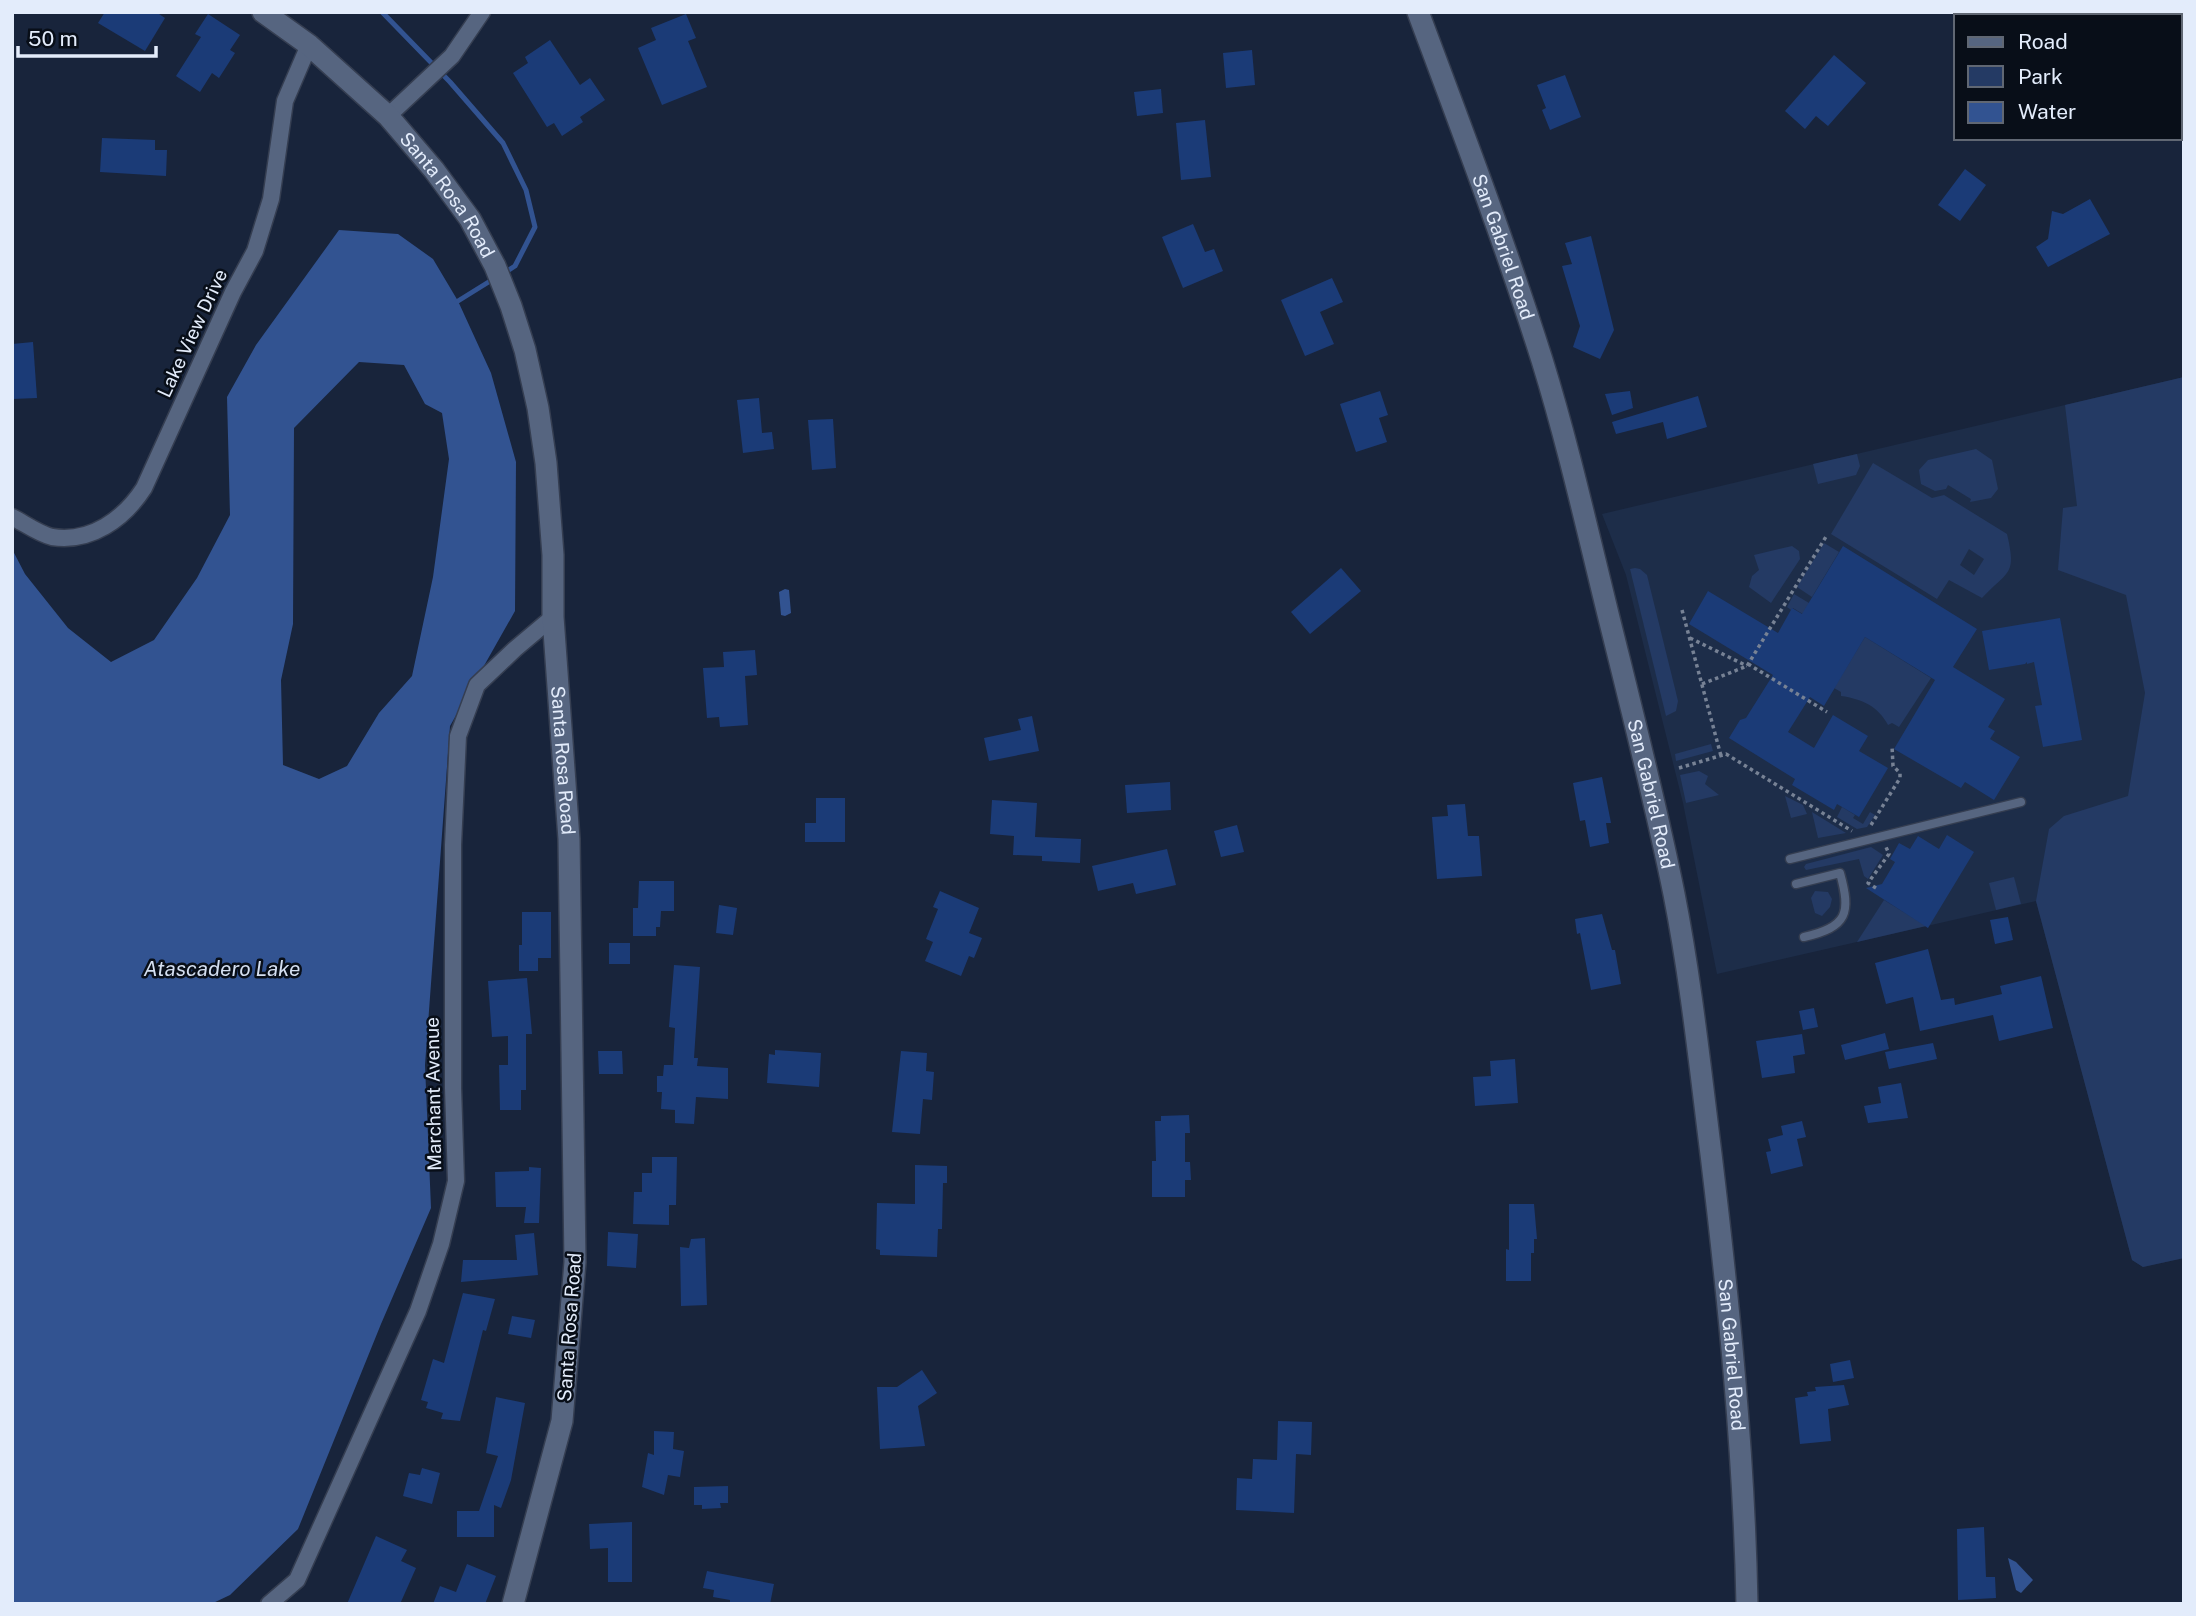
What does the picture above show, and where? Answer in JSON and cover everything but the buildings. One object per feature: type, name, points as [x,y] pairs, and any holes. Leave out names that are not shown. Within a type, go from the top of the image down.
[{"type":"street","name":"Santa Rosa Road","points":[[263,12],[309,45],[388,116],[434,170],[470,219],[495,266],[525,350],[547,463],[553,555],[553,617],[569,839],[575,1262],[562,1421],[513,1604]]},
{"type":"street","points":[[388,116],[452,56],[482,12]]},
{"type":"street","name":"San Gabriel Road","points":[[1418,12],[1479,177],[1541,357],[1563,432],[1650,782],[1674,894],[1692,997],[1720,1231],[1746,1529],[1748,1604]]},
{"type":"street","name":"Lake View Drive","points":[[12,517],[50,536],[78,537],[116,520],[133,505],[144,488],[233,292],[255,251],[271,199],[285,101],[309,45]]},
{"type":"street","name":"Marchant Avenue","points":[[269,1604],[297,1580],[418,1311],[440,1244],[456,1181],[453,1088],[453,845],[458,736],[477,685],[514,649],[553,617]]},
{"type":"lane","points":[[1790,859],[2021,802]]},
{"type":"lane","points":[[1796,884],[1840,873],[1847,898],[1847,910],[1841,919],[1831,928],[1804,937]]},
{"type":"path","points":[[1702,684],[1747,665],[1827,535]]},
{"type":"path","points":[[1682,610],[1721,756]]},
{"type":"path","points":[[1690,638],[1747,665],[1827,712]]},
{"type":"path","points":[[1869,829],[1900,778],[1900,773],[1892,766],[1892,746]]},
{"type":"path","points":[[1679,768],[1726,754],[1855,833],[1862,831]]},
{"type":"path","points":[[1861,885],[1868,883],[1889,854],[1885,845]]},
{"type":"path","points":[[1868,883],[1876,888]]},
{"type":"shaded area","points":[[2184,377],[2184,1258],[2143,1267],[2132,1260],[2036,901],[1717,974],[1683,803],[1626,575],[1602,514]]},
{"type":"green space","points":[[2184,377],[2184,1258],[2143,1267],[2132,1260],[2036,901],[2049,829],[2064,816],[2128,796],[2145,693],[2126,595],[2058,570],[2063,508],[2077,506],[2065,405]]},
{"type":"green space","points":[[1976,449],[1992,460],[1998,489],[1991,498],[1970,502],[1971,499],[1948,485],[1946,489],[1935,491],[1921,484],[1919,470],[1928,460]]},
{"type":"green space","points":[[1857,454],[1860,466],[1856,475],[1818,484],[1813,464]]},
{"type":"green space","points":[[1873,463],[1932,498],[1944,495],[2007,534],[2010,565],[2004,577],[1982,598],[1949,580],[1937,599],[1831,534]],"holes":[[[1969,549],[1984,559],[1974,575],[1960,565]]]},
{"type":"green space","points":[[1824,543],[1839,552],[1812,597],[1797,587]]},
{"type":"green space","points":[[1792,546],[1799,551],[1800,559],[1771,603],[1749,587],[1752,576],[1759,570],[1754,555]]},
{"type":"green space","points":[[1635,568],[1647,575],[1678,701],[1676,711],[1666,716],[1630,569]]},
{"type":"green space","points":[[1794,594],[1859,633],[1852,644],[1787,607]]},
{"type":"green space","points":[[1865,637],[1931,678],[1899,727],[1892,723],[1888,725],[1874,708],[1862,701],[1841,696],[1841,692],[1834,688]]},
{"type":"green space","points":[[1711,744],[1713,751],[1676,761],[1675,754]]},
{"type":"green space","points":[[1699,771],[1708,776],[1705,784],[1719,795],[1686,803],[1680,775]]},
{"type":"green space","points":[[1785,796],[1803,805],[1807,814],[1791,818]]},
{"type":"green space","points":[[1842,807],[1863,824],[1870,812],[1875,815],[1867,827],[1857,829],[1837,817]]},
{"type":"green space","points":[[1812,812],[1846,833],[1818,838]]},
{"type":"green space","points":[[1871,847],[1883,855],[1868,879],[1864,876],[1859,859],[1806,870],[1804,867],[1806,864]]},
{"type":"green space","points":[[2014,877],[2021,904],[1996,910],[1989,883]]},
{"type":"green space","points":[[1815,891],[1828,892],[1832,899],[1830,907],[1822,916],[1815,913],[1811,898]]},
{"type":"green space","points":[[1884,900],[1926,926],[1857,942]]},
{"type":"water","name":"Atascadero Lake","points":[[339,230],[398,234],[433,259],[458,301],[491,373],[516,462],[515,611],[450,726],[425,1065],[431,1208],[298,1529],[230,1595],[211,1604],[12,1604],[12,549],[25,574],[68,628],[111,662],[154,640],[197,578],[230,515],[227,397],[256,345]],"holes":[[[359,362],[404,365],[425,404],[442,413],[449,459],[433,577],[412,676],[379,713],[347,766],[319,779],[283,765],[281,680],[293,624],[294,428]]]},
{"type":"water","points":[[789,590],[791,613],[785,616],[781,615],[779,592]]},
{"type":"water","points":[[2008,1558],[2016,1562],[2033,1580],[2021,1593],[2016,1590]]},
{"type":"waterway","points":[[382,12],[450,82],[503,143],[526,190],[535,227],[515,266],[504,273]]},
{"type":"waterway","points":[[458,301],[495,278]]}]
